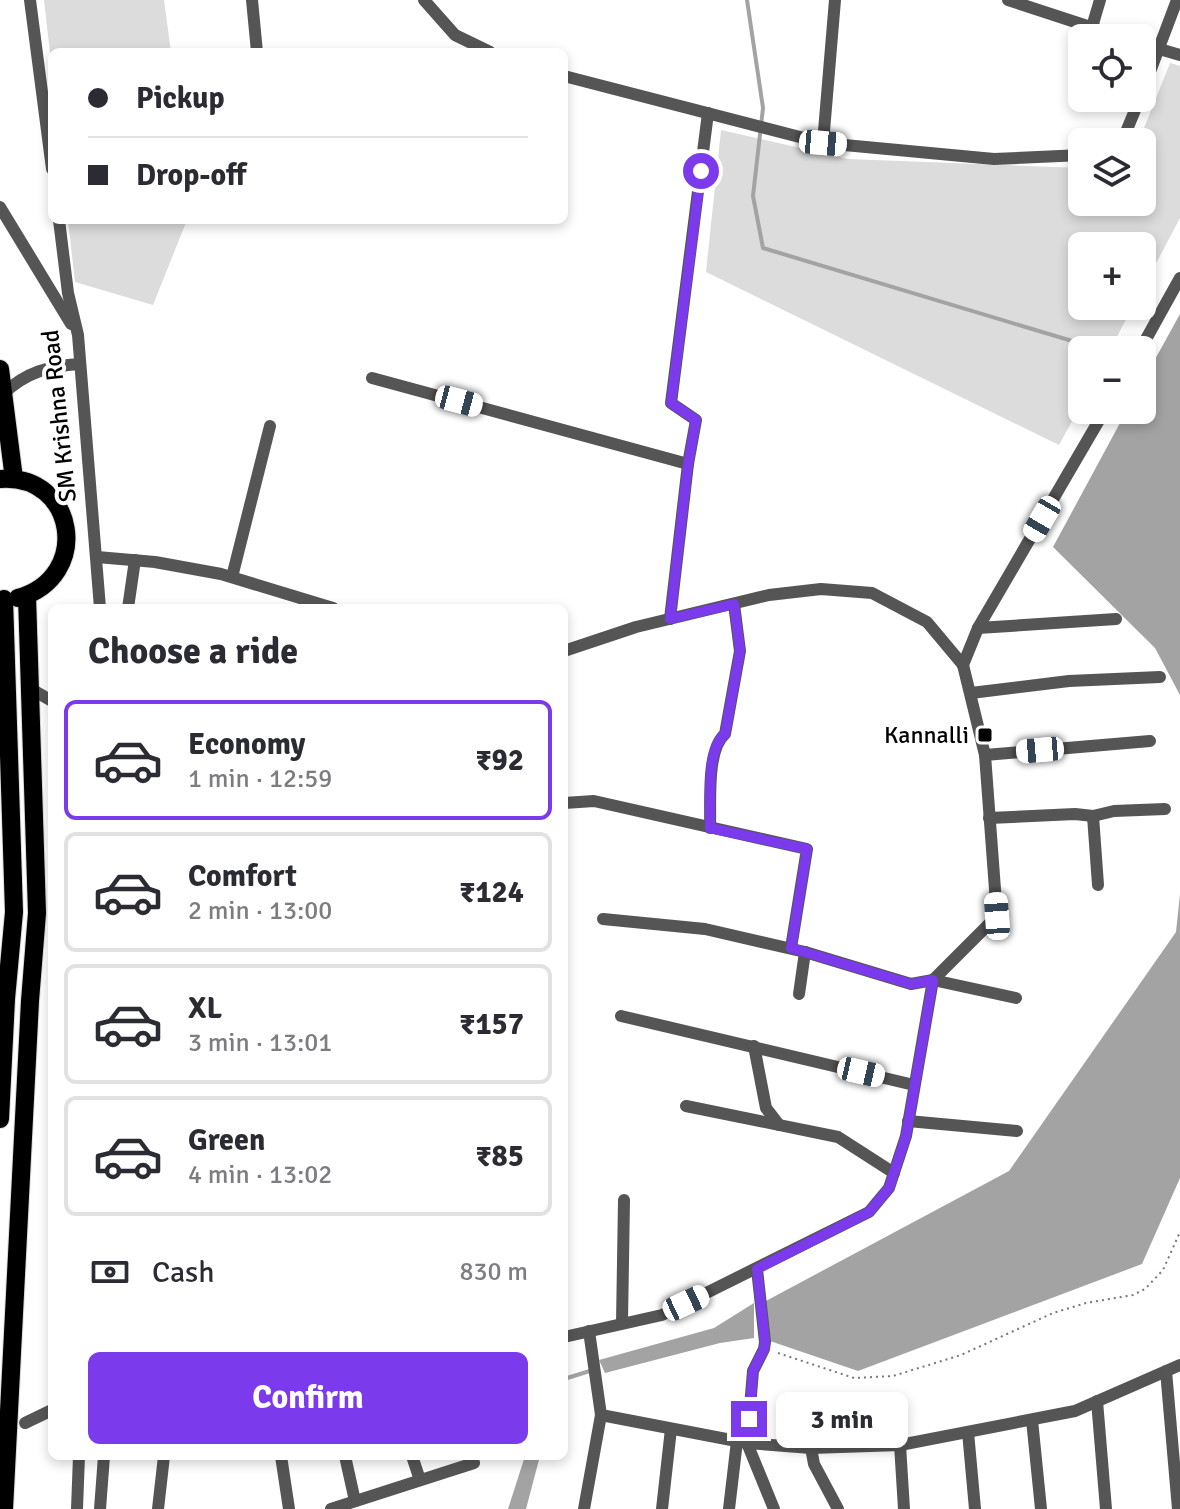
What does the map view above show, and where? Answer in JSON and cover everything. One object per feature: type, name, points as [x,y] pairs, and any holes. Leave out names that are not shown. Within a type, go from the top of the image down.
[{"type":"highway","points":[[0,369],[7,479],[27,482],[46,493],[60,511],[67,532],[65,554],[56,574],[40,590],[27,596],[2,599],[14,912],[0,1119]]},
{"type":"highway","points":[[4,1509],[37,913],[27,596]]},
{"type":"street","points":[[30,0],[48,138]]},
{"type":"street","points":[[252,0],[257,48]]},
{"type":"street","points":[[424,0],[455,35],[482,48]]},
{"type":"street","points":[[823,143],[835,0]]},
{"type":"street","points":[[1008,0],[1029,3],[1084,24]]},
{"type":"street","points":[[1093,24],[1100,0]]},
{"type":"street","points":[[1156,60],[1177,0]]},
{"type":"street","points":[[1156,49],[1180,55]]},
{"type":"street","points":[[568,77],[823,143],[994,159],[1068,156]]},
{"type":"street","points":[[670,619],[696,420],[671,403],[708,113]]},
{"type":"street","points":[[0,207],[78,335]]},
{"type":"street","name":"SM Krishna Road","points":[[59,224],[68,293],[78,335],[100,604]]},
{"type":"street","points":[[1148,336],[1180,278]]},
{"type":"street","points":[[3,394],[21,379],[42,369],[80,364]]},
{"type":"street","points":[[372,378],[688,464]]},
{"type":"street","points":[[963,665],[978,628],[1097,424]]},
{"type":"street","points":[[232,577],[270,426]]},
{"type":"street","points":[[97,557],[155,562],[232,577],[320,604]]},
{"type":"street","points":[[129,604],[135,560]]},
{"type":"street","points":[[568,650],[670,619],[769,595],[821,589],[872,593],[927,622],[963,665],[971,693],[985,755],[997,916],[933,980],[908,1121],[894,1173],[889,1188],[869,1212],[662,1315],[568,1336]]},
{"type":"street","points":[[710,828],[711,774],[716,744],[725,734],[740,651],[734,604]]},
{"type":"street","points":[[978,628],[1116,619]]},
{"type":"street","points":[[971,693],[1069,681],[1160,677]]},
{"type":"street","points":[[31,689],[48,699]]},
{"type":"street","points":[[985,755],[1150,741]]},
{"type":"street","points":[[568,803],[594,801],[807,849],[791,948]]},
{"type":"street","points":[[989,818],[1093,816],[1114,811],[1165,809]]},
{"type":"street","points":[[1093,816],[1098,885]]},
{"type":"street","points":[[603,919],[705,929],[791,948],[911,984],[933,980],[1016,998]]},
{"type":"street","points":[[799,994],[805,952]]},
{"type":"street","points":[[621,1016],[914,1085]]},
{"type":"street","points":[[754,1046],[766,1108],[779,1125]]},
{"type":"street","points":[[686,1106],[838,1137],[894,1173]]},
{"type":"street","points":[[908,1121],[1017,1131]]},
{"type":"street","points":[[622,1323],[624,1200]]},
{"type":"street","points":[[729,1509],[753,1371],[764,1345],[757,1269]]},
{"type":"street","points":[[584,1509],[601,1415],[589,1331]]},
{"type":"street","points":[[601,1415],[742,1442],[811,1448],[900,1445],[1075,1411],[1180,1365]]},
{"type":"street","points":[[1166,1371],[1178,1509]]},
{"type":"street","points":[[1097,1401],[1106,1509]]},
{"type":"street","points":[[25,1423],[48,1412]]},
{"type":"street","points":[[1032,1420],[1041,1509]]},
{"type":"street","points":[[662,1509],[671,1429]]},
{"type":"street","points":[[968,1432],[975,1509]]},
{"type":"street","points":[[742,1442],[774,1509]]},
{"type":"street","points":[[900,1445],[904,1509]]},
{"type":"street","points":[[811,1448],[814,1464],[838,1509]]},
{"type":"street","points":[[77,1509],[79,1460]]},
{"type":"street","points":[[100,1509],[104,1460]]},
{"type":"street","points":[[158,1509],[164,1460]]},
{"type":"street","points":[[282,1460],[289,1509]]},
{"type":"street","points":[[346,1460],[355,1501]]},
{"type":"street","points":[[413,1460],[420,1480]]},
{"type":"street","points":[[331,1509],[474,1463],[473,1460]]},
{"type":"path","points":[[764,1345],[854,1378],[893,1376],[961,1355],[1053,1313],[1086,1303],[1133,1295],[1145,1289],[1163,1270],[1180,1232]]},
{"type":"shaded area","points":[[44,0],[164,0],[170,48],[49,48]]},
{"type":"shaded area","points":[[1170,63],[1180,66],[1180,218],[1156,263],[1156,232],[1068,232],[1068,320],[1126,320],[1117,336],[1068,336],[1068,424],[1070,424],[1059,445],[706,272],[721,130],[848,159],[1068,167],[1068,216],[1156,216],[1156,128],[1144,128],[1150,112],[1156,112],[1156,98]]},
{"type":"shaded area","points":[[68,224],[185,224],[153,305],[75,282]]},
{"type":"shaded area","points":[[1180,314],[1180,695],[1155,648],[1053,547],[1119,424],[1156,424],[1156,358]]},
{"type":"shaded area","points":[[1180,894],[1180,1178],[1142,1264],[858,1371],[770,1341],[764,1302],[1009,1171],[1176,932]]},
{"type":"shaded area","points":[[754,1303],[754,1338],[720,1343],[605,1373],[599,1360],[714,1328]]},
{"type":"shaded area","points":[[524,1460],[539,1460],[526,1509],[508,1509]]},
{"type":"waterway","points":[[747,0],[763,108],[753,196],[763,248],[1068,340]]},
{"type":"waterway","points":[[568,1378],[593,1370]]},
{"type":"place","name":"Kannalli","points":[[985,735]]},
{"type":"route","points":[[701,171],[671,403],[696,420],[670,619],[734,604],[740,651],[725,734],[716,744],[711,774],[710,828],[807,849],[791,948],[911,984],[933,980],[906,1136],[889,1188],[869,1212],[757,1269],[765,1342],[753,1371],[749,1419]]}]
